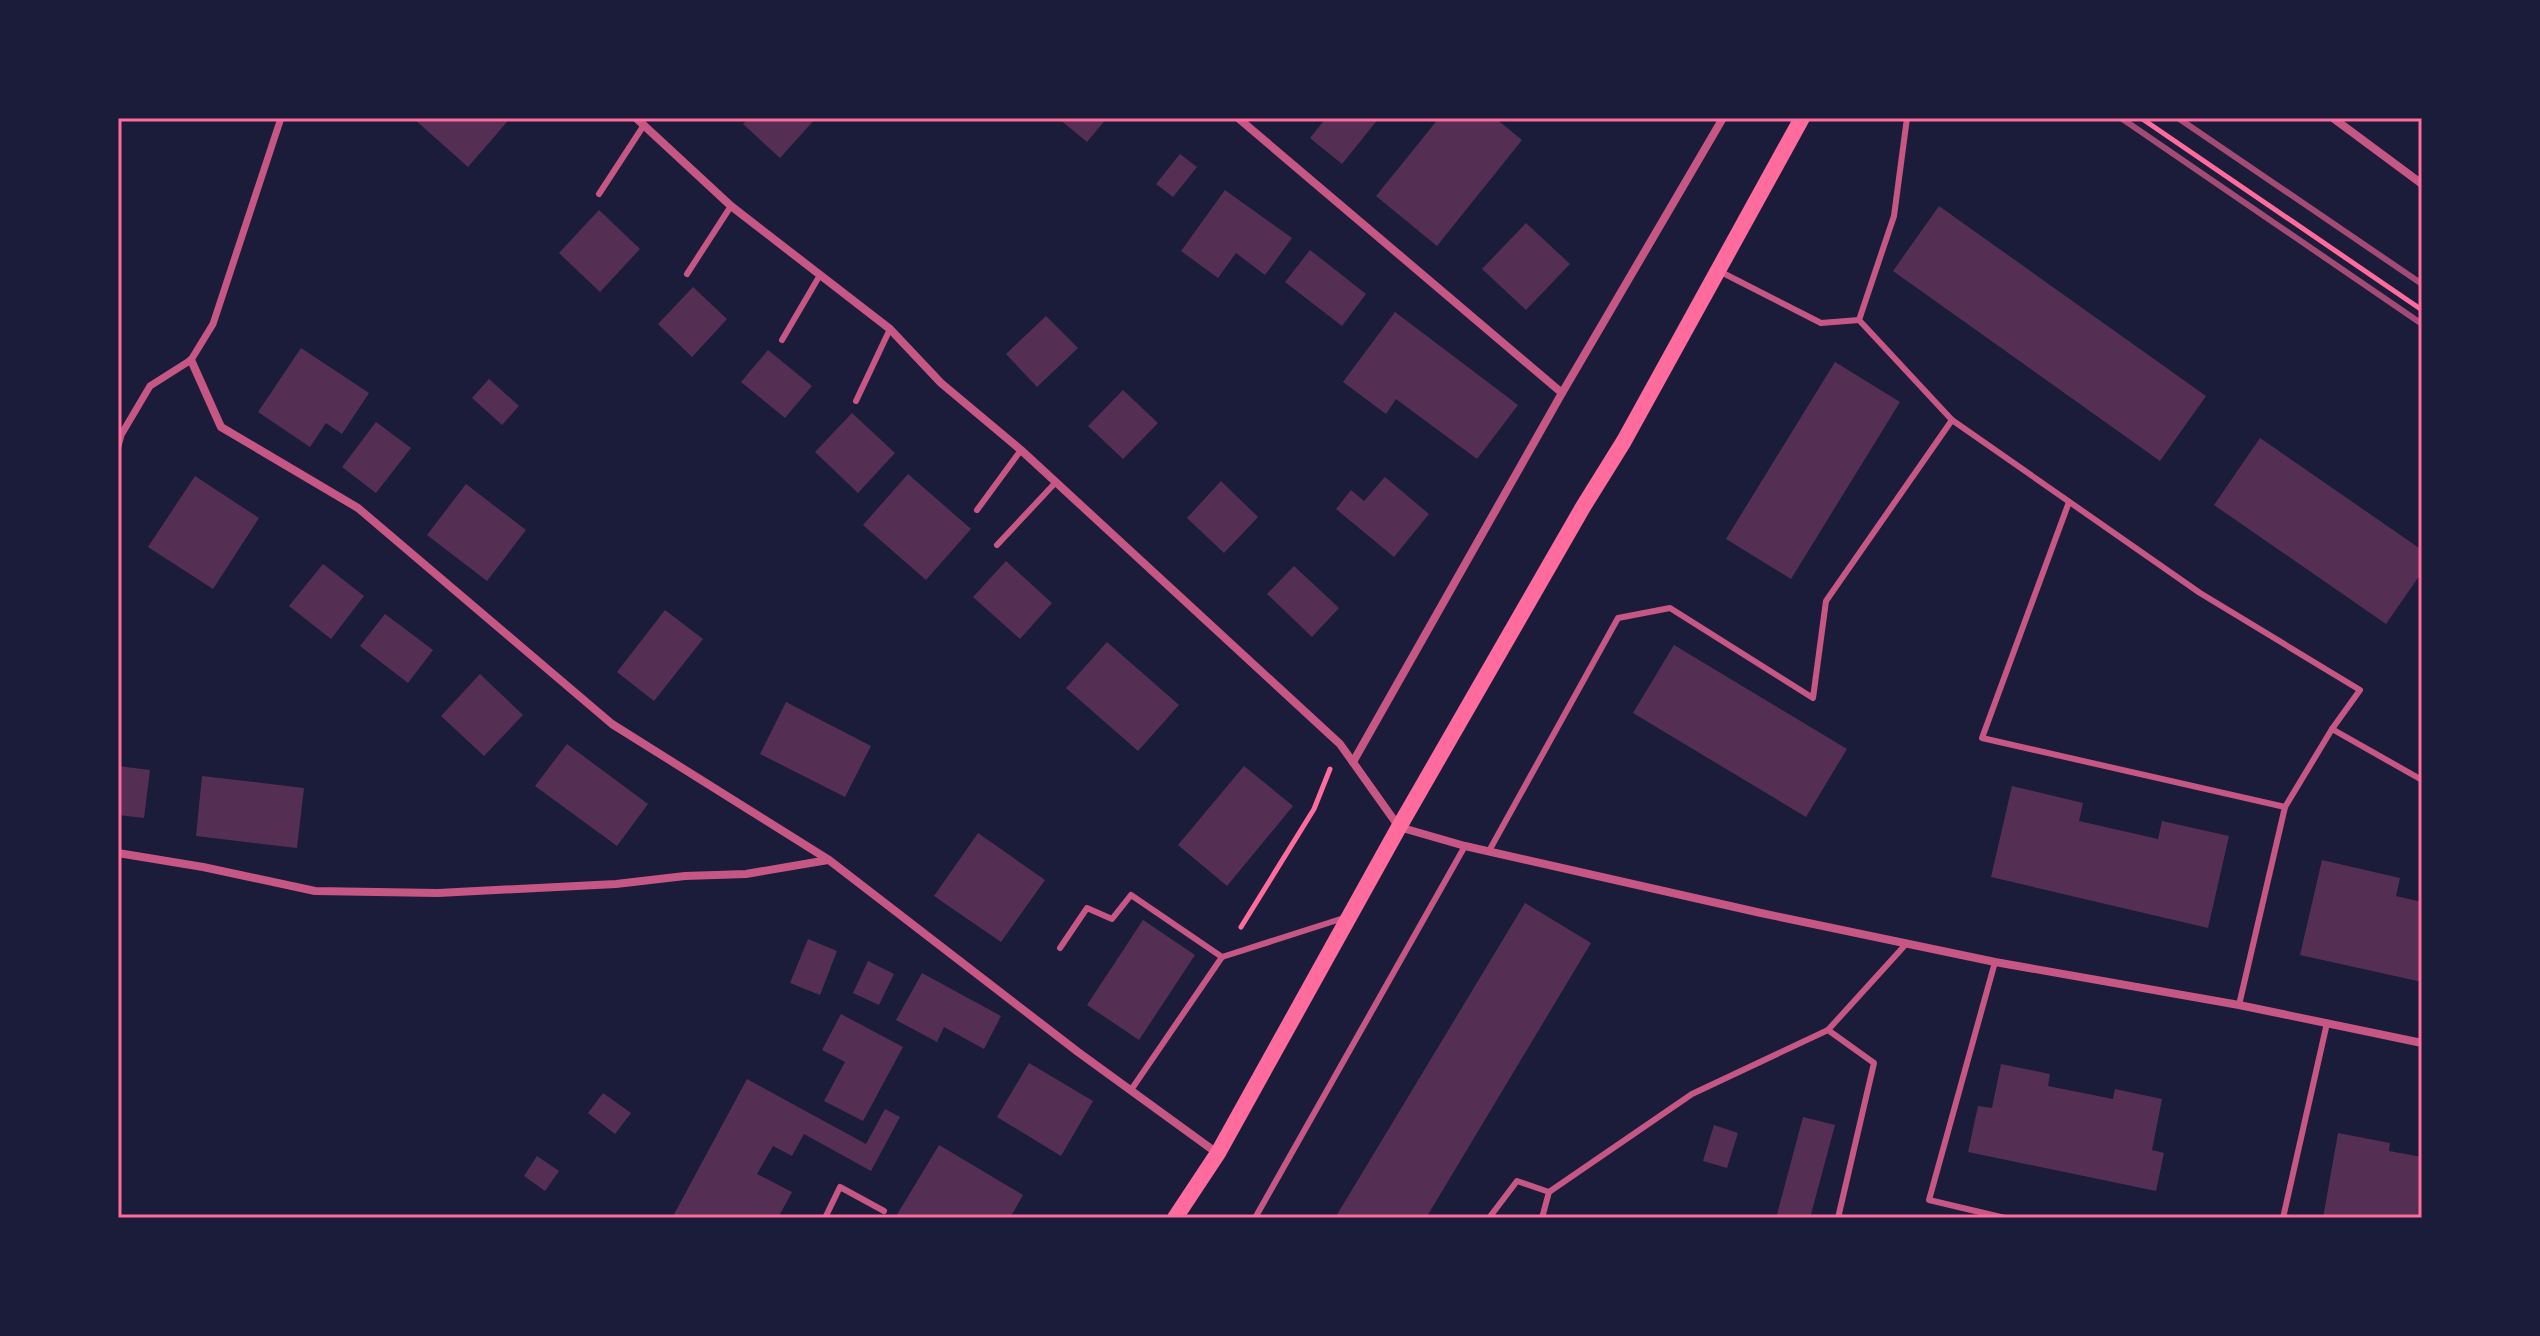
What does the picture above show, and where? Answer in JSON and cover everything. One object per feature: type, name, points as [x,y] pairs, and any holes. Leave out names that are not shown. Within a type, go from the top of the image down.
[{"type":"main road","points":[[1175,1218],[1218,1153],[1399,827],[1624,441],[1802,118]]},
{"type":"street","points":[[118,446],[121,435],[150,386],[191,360],[213,324],[281,118]]},
{"type":"street","points":[[636,118],[731,206],[890,329],[941,383],[1021,450],[1340,744],[1399,827],[1465,846],[1761,913],[1995,962],[2239,1005],[2422,1043]]},
{"type":"street","points":[[1238,118],[1562,393]]},
{"type":"street","points":[[1353,762],[1562,393],[1723,118]]},
{"type":"street","points":[[2333,118],[2422,184]]},
{"type":"street","points":[[191,360],[221,427],[358,508],[612,724],[829,860],[1218,1153]]},
{"type":"street","points":[[118,853],[315,891],[438,893],[746,874],[829,860]]},
{"type":"lane","points":[[1859,320],[1894,216],[1907,118]]},
{"type":"lane","points":[[599,194],[644,125]]},
{"type":"lane","points":[[687,274],[731,206]]},
{"type":"lane","points":[[1718,271],[1821,323],[1859,320]]},
{"type":"lane","points":[[782,340],[820,275]]},
{"type":"lane","points":[[1859,320],[1952,420],[2200,593],[2360,690],[2332,729],[2285,807],[2239,1005]]},
{"type":"lane","points":[[856,401],[890,329]]},
{"type":"lane","points":[[1489,851],[1618,618],[1670,608],[1813,698],[1826,601],[1952,420]]},
{"type":"lane","points":[[977,510],[1021,450]]},
{"type":"lane","points":[[997,545],[1056,482]]},
{"type":"lane","points":[[2069,502],[1982,738],[2285,807]]},
{"type":"lane","points":[[2332,729],[2422,780]]},
{"type":"lane","points":[[1255,1218],[1465,846]]},
{"type":"lane","points":[[1060,948],[1087,908],[1112,919],[1131,895],[1222,957]]},
{"type":"lane","points":[[1131,1090],[1222,957],[1350,916]]},
{"type":"lane","points":[[1542,1218],[1549,1192],[1692,1094],[1828,1030],[1907,943]]},
{"type":"lane","points":[[1995,962],[1929,1200],[2005,1218]]},
{"type":"lane","points":[[2283,1218],[2327,1023]]},
{"type":"lane","points":[[1828,1030],[1874,1063],[1838,1218]]},
{"type":"lane","points":[[1489,1218],[1517,1181],[1549,1192]]},
{"type":"lane","points":[[825,1218],[840,1187],[884,1211]]},
{"type":"path","points":[[2141,118],[2422,310]]},
{"type":"building","points":[[413,118],[502,118],[507,122],[468,167]]},
{"type":"building","points":[[748,118],[816,118],[780,158],[743,124]]},
{"type":"building","points":[[1058,118],[1107,118],[1087,142]]},
{"type":"building","points":[[1326,118],[1379,118],[1342,164],[1310,138]]},
{"type":"building","points":[[1439,118],[1495,118],[1522,140],[1437,246],[1376,196]]},
{"type":"building","points":[[1180,154],[1197,167],[1173,197],[1156,184]]},
{"type":"building","points":[[1225,190],[1292,238],[1265,275],[1236,253],[1218,278],[1181,251]]},
{"type":"building","points":[[1939,206],[2206,396],[2160,461],[1893,271]]},
{"type":"building","points":[[599,210],[640,249],[600,292],[559,253]]},
{"type":"building","points":[[1526,223],[1570,264],[1526,310],[1482,269]]},
{"type":"building","points":[[1310,250],[1366,294],[1342,326],[1285,282]]},
{"type":"building","points":[[693,287],[727,319],[692,357],[658,324]]},
{"type":"building","points":[[1395,312],[1518,405],[1477,459],[1396,399],[1386,414],[1343,382]]},
{"type":"building","points":[[1046,316],[1078,348],[1037,387],[1006,354]]},
{"type":"building","points":[[301,348],[369,393],[342,434],[326,423],[310,447],[258,412]]},
{"type":"building","points":[[768,350],[812,386],[785,418],[741,382]]},
{"type":"building","points":[[1835,362],[1900,402],[1791,579],[1726,539]]},
{"type":"building","points":[[489,379],[519,406],[502,425],[472,398]]},
{"type":"building","points":[[1123,390],[1158,423],[1123,459],[1088,426]]},
{"type":"building","points":[[852,413],[895,453],[858,493],[815,452]]},
{"type":"building","points":[[376,422],[411,448],[376,493],[342,467]]},
{"type":"building","points":[[2260,438],[2422,550],[2422,572],[2386,624],[2214,505]]},
{"type":"building","points":[[908,474],[971,529],[926,580],[863,525]]},
{"type":"building","points":[[195,476],[259,518],[213,589],[148,547]]},
{"type":"building","points":[[1385,477],[1429,514],[1394,557],[1336,509],[1351,490],[1364,501]]},
{"type":"building","points":[[1221,481],[1258,517],[1224,553],[1187,518]]},
{"type":"building","points":[[466,484],[526,530],[487,581],[427,535]]},
{"type":"building","points":[[1006,561],[1052,603],[1020,639],[973,597]]},
{"type":"building","points":[[323,564],[364,596],[331,639],[289,606]]},
{"type":"building","points":[[1294,566],[1339,608],[1312,637],[1267,594]]},
{"type":"building","points":[[665,610],[703,639],[654,701],[617,672]]},
{"type":"building","points":[[385,614],[433,650],[408,683],[360,646]]},
{"type":"building","points":[[1107,642],[1179,705],[1138,751],[1066,688]]},
{"type":"building","points":[[1674,645],[1847,749],[1806,817],[1633,713]]},
{"type":"building","points":[[480,674],[523,715],[484,756],[441,716]]},
{"type":"building","points":[[786,702],[871,746],[845,797],[760,754]]},
{"type":"building","points":[[567,744],[648,804],[617,846],[535,786]]},
{"type":"building","points":[[118,766],[150,770],[144,818],[118,815]]},
{"type":"building","points":[[1244,766],[1293,806],[1227,886],[1178,845]]},
{"type":"building","points":[[202,776],[304,788],[297,848],[196,836]]},
{"type":"building","points":[[2012,786],[2083,803],[2079,821],[2158,839],[2162,821],[2229,836],[2208,928],[1991,877]]},
{"type":"building","points":[[978,833],[1045,880],[1001,942],[934,896]]},
{"type":"building","points":[[2322,860],[2400,878],[2396,896],[2422,902],[2422,982],[2300,955]]},
{"type":"building","points":[[1525,903],[1591,943],[1426,1218],[1335,1218]]},
{"type":"building","points":[[1143,920],[1195,955],[1139,1040],[1087,1005]]},
{"type":"building","points":[[808,939],[837,951],[820,995],[790,983]]},
{"type":"building","points":[[868,961],[894,974],[879,1005],[853,993]]},
{"type":"building","points":[[922,973],[1001,1016],[984,1049],[944,1027],[937,1042],[896,1020]]},
{"type":"building","points":[[841,1014],[903,1047],[863,1121],[824,1101],[845,1062],[822,1050]]},
{"type":"building","points":[[1029,1063],[1093,1101],[1061,1156],[997,1117]]},
{"type":"building","points":[[2001,1064],[2050,1074],[2048,1086],[2113,1099],[2115,1089],[2162,1099],[2152,1150],[2164,1153],[2156,1191],[1968,1152],[1978,1106],[1992,1108]]},
{"type":"building","points":[[747,1079],[866,1144],[885,1109],[900,1117],[871,1171],[804,1134],[792,1156],[773,1146],[757,1174],[792,1192],[778,1218],[672,1218]]},
{"type":"building","points":[[603,1093],[631,1113],[615,1134],[588,1113]]},
{"type":"building","points":[[1803,1117],[1835,1125],[1810,1218],[1776,1218]]},
{"type":"building","points":[[1714,1125],[1738,1133],[1727,1168],[1703,1161]]},
{"type":"building","points":[[2338,1133],[2390,1143],[2389,1151],[2422,1157],[2422,1218],[2323,1218]]},
{"type":"building","points":[[939,1145],[1023,1195],[1010,1218],[895,1218]]},
{"type":"building","points":[[537,1156],[559,1171],[545,1191],[524,1176]]},
{"type":"railway","points":[[2121,118],[2422,324]]},
{"type":"railway","points":[[2178,118],[2422,284]]}]
